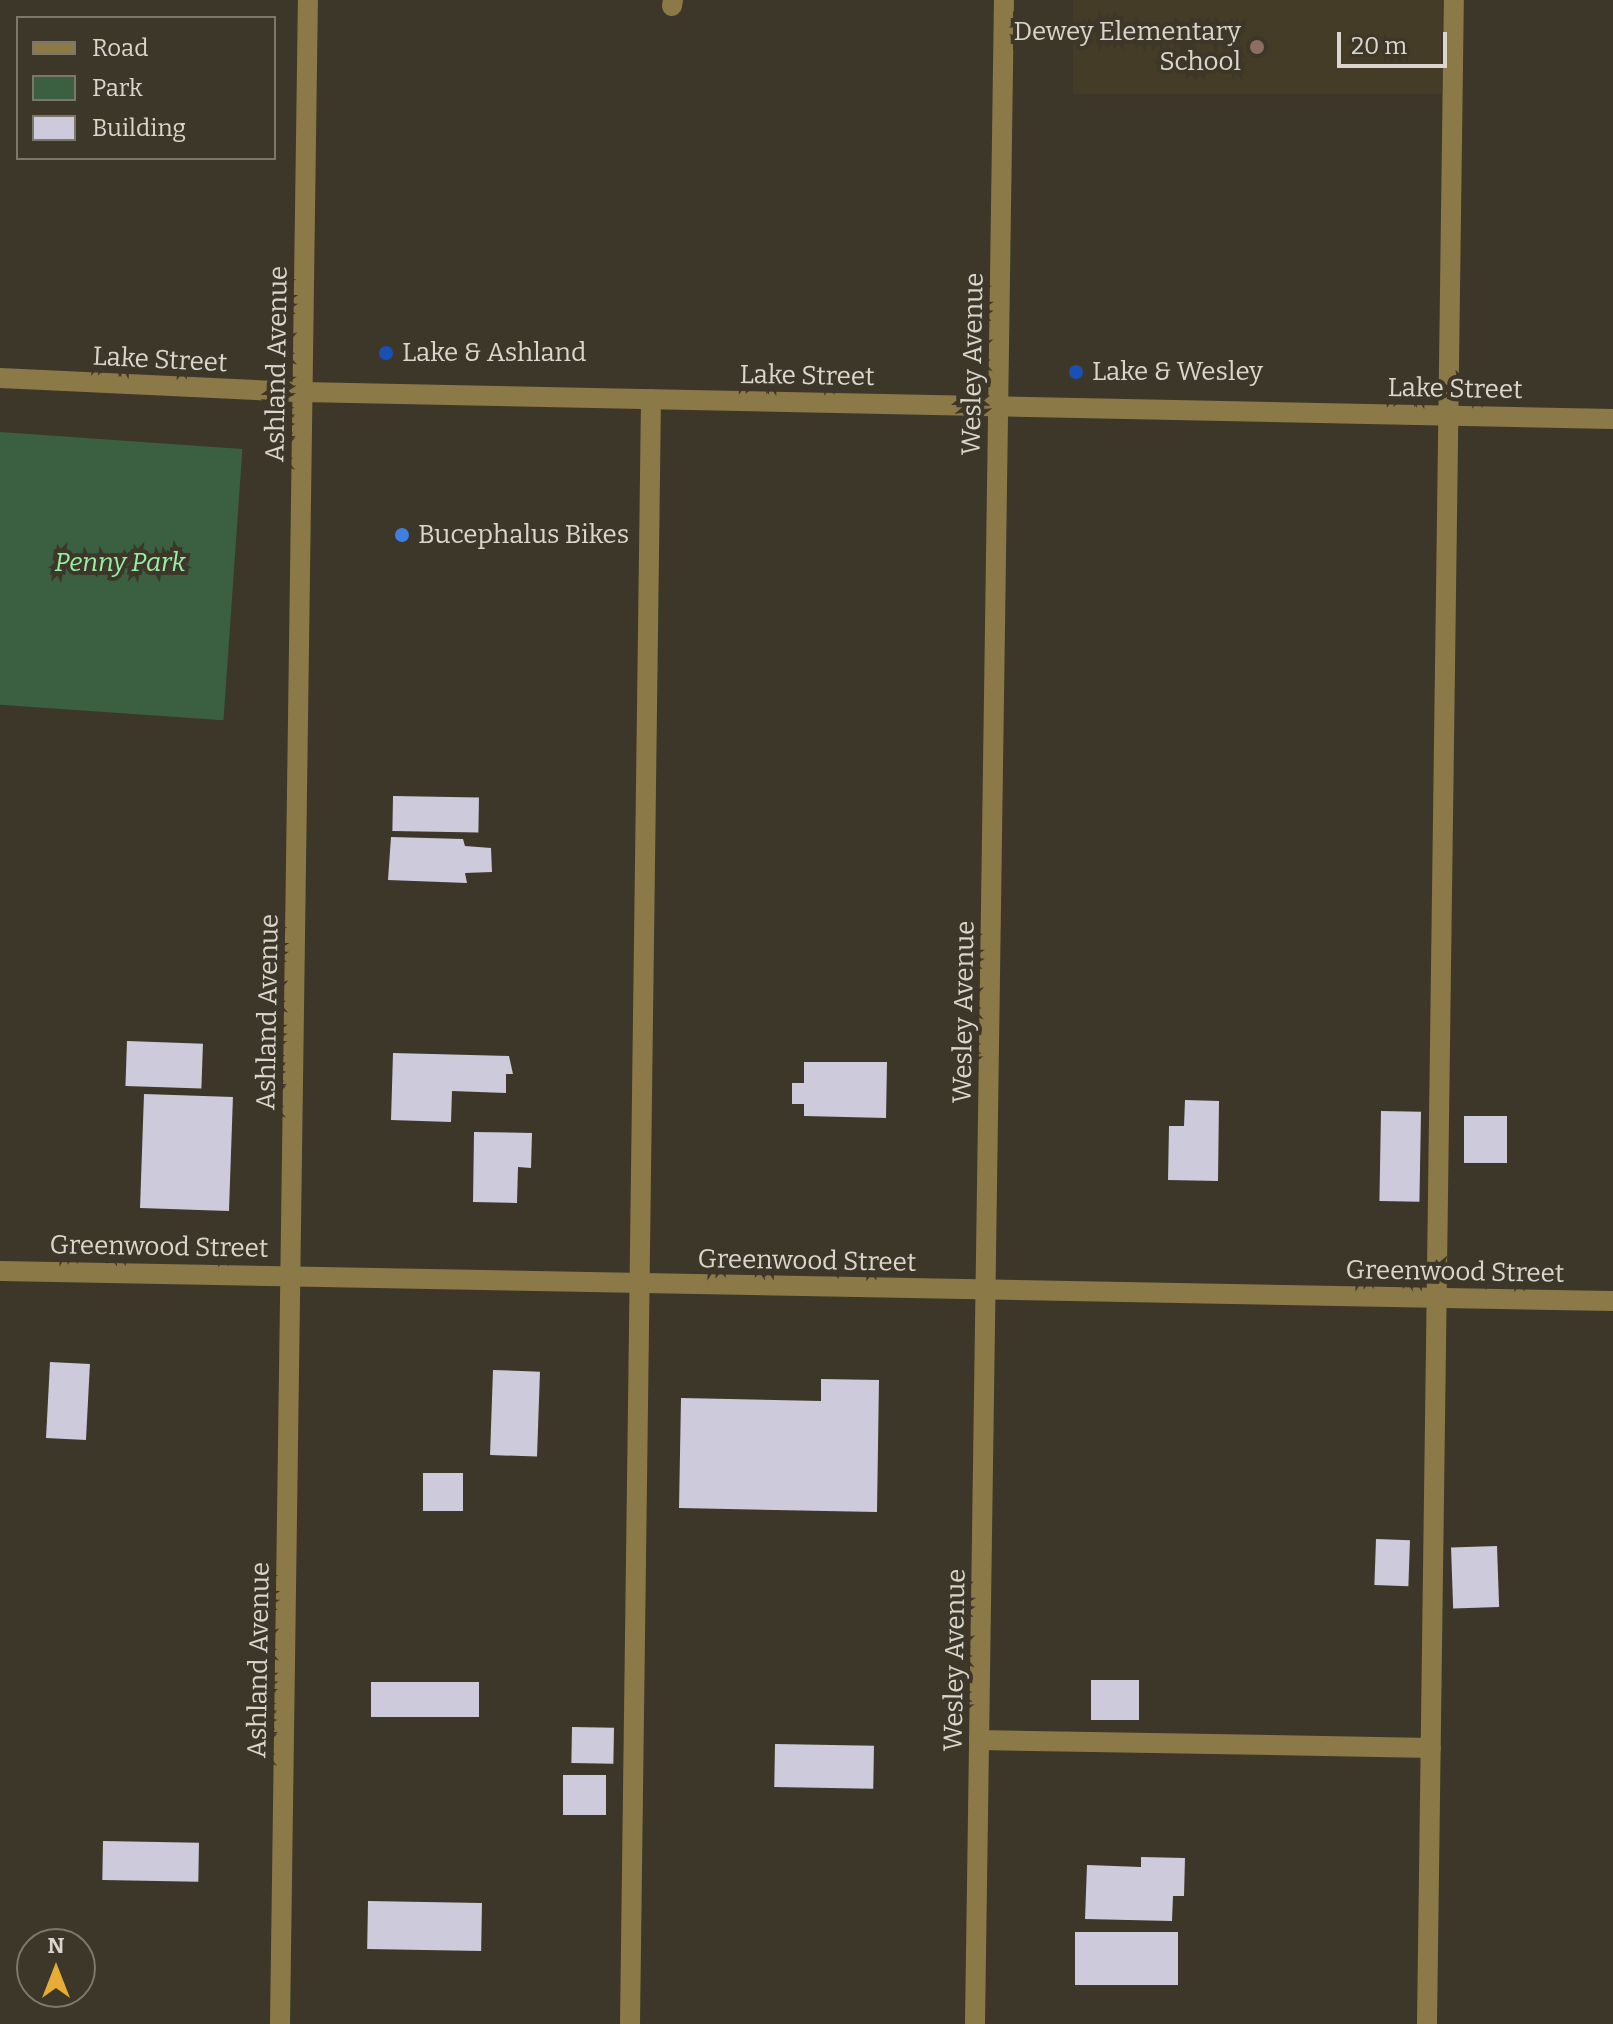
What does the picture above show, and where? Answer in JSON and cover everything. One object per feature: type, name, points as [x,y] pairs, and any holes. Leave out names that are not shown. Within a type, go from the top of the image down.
[{"type":"street","name":"Ashland Avenue","points":[[280,2024],[308,0]]},
{"type":"street","name":"Wesley Avenue","points":[[975,2024],[1004,0]]},
{"type":"street","points":[[1427,2024],[1454,0]]},
{"type":"street","name":"Lake Street","points":[[0,378],[302,392],[1613,419]]},
{"type":"street","points":[[630,2024],[642,1284],[651,399]]},
{"type":"street","name":"Greenwood Street","points":[[0,1271],[1613,1301]]},
{"type":"street","points":[[979,1740],[1431,1748]]},
{"type":"shaded area","name":"Dewey Elementary School","points":[[1073,0],[1442,0],[1442,94],[1073,94]]},
{"type":"green space","name":"Penny Park","points":[[0,432],[242,449],[223,720],[0,705]]},
{"type":"building","points":[[393,796],[479,798],[478,832],[392,831]]},
{"type":"building","points":[[391,837],[463,839],[465,846],[491,848],[492,872],[465,873],[467,883],[388,880]]},
{"type":"building","points":[[127,1041],[203,1044],[201,1089],[125,1086]]},
{"type":"building","points":[[393,1053],[509,1056],[513,1074],[506,1074],[506,1093],[452,1091],[451,1122],[391,1120]]},
{"type":"building","points":[[804,1062],[887,1062],[886,1118],[804,1116],[804,1104],[792,1104],[792,1083],[804,1083]]},
{"type":"building","points":[[144,1094],[233,1097],[229,1211],[140,1208]]},
{"type":"building","points":[[1185,1100],[1219,1101],[1218,1181],[1168,1180],[1169,1126],[1184,1126]]},
{"type":"building","points":[[1381,1111],[1421,1112],[1419,1202],[1379,1201]]},
{"type":"building","points":[[1464,1116],[1507,1116],[1507,1163],[1464,1163]]},
{"type":"building","points":[[474,1132],[532,1133],[531,1168],[518,1167],[517,1203],[473,1202]]},
{"type":"building","points":[[50,1362],[90,1364],[86,1440],[46,1438]]},
{"type":"building","points":[[493,1370],[540,1372],[537,1457],[490,1455]]},
{"type":"building","points":[[821,1379],[879,1380],[877,1512],[679,1508],[681,1398],[821,1401]]},
{"type":"building","points":[[423,1473],[463,1473],[463,1511],[423,1511]]},
{"type":"building","points":[[1376,1539],[1410,1540],[1408,1586],[1374,1585]]},
{"type":"building","points":[[1497,1546],[1499,1607],[1453,1609],[1451,1548]]},
{"type":"building","points":[[1091,1680],[1139,1680],[1139,1720],[1091,1720]]},
{"type":"building","points":[[371,1682],[479,1682],[479,1717],[371,1717]]},
{"type":"building","points":[[572,1727],[614,1728],[613,1764],[571,1763]]},
{"type":"building","points":[[775,1744],[874,1746],[873,1789],[774,1787]]},
{"type":"building","points":[[563,1775],[606,1775],[606,1815],[563,1815]]},
{"type":"building","points":[[103,1841],[199,1843],[198,1882],[102,1880]]},
{"type":"building","points":[[1141,1857],[1185,1858],[1184,1896],[1173,1896],[1172,1921],[1085,1919],[1087,1865],[1141,1867]]},
{"type":"building","points":[[368,1901],[482,1903],[481,1951],[367,1949]]},
{"type":"building","points":[[1075,1932],[1178,1932],[1178,1985],[1075,1985]]},
{"type":"place","name":"Dewey Elementary School","points":[[1257,47]]},
{"type":"place","name":"Lake & Ashland","points":[[386,353]]},
{"type":"place","name":"Lake & Wesley","points":[[1076,372]]},
{"type":"place","name":"Bucephalus Bikes","points":[[402,535]]}]
